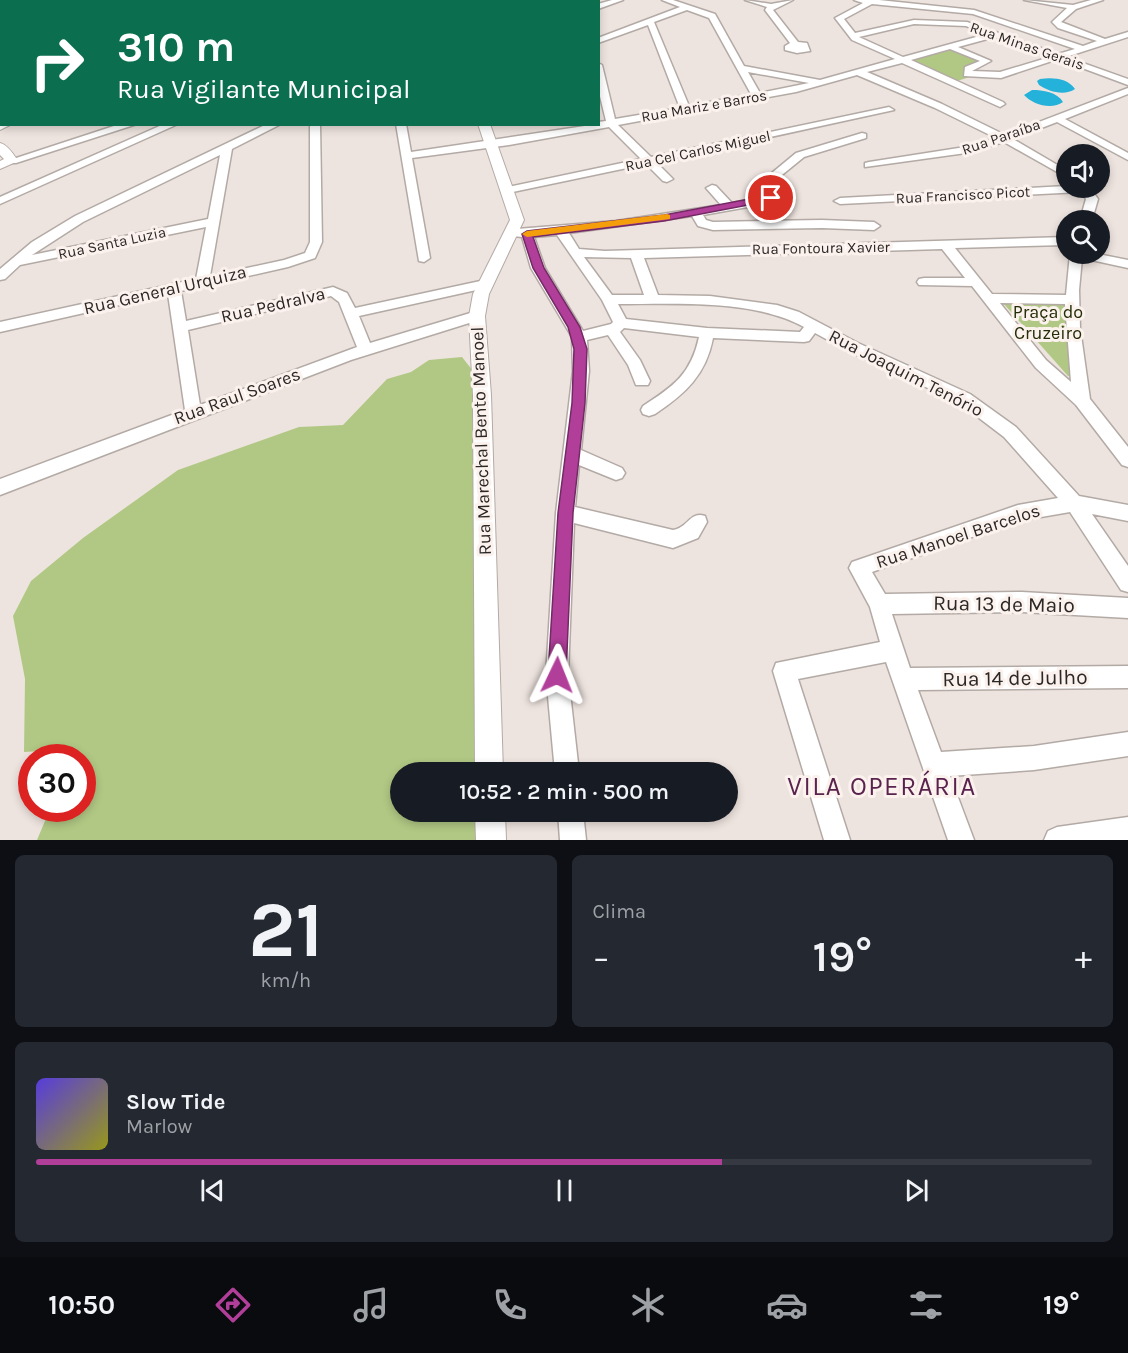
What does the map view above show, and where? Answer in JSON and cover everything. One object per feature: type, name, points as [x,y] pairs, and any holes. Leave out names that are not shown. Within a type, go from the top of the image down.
[{"type":"main road","name":"Rua Marechal Bento Manoel","points":[[485,126],[508,190],[520,233],[485,285],[478,300],[477,316],[482,396],[489,762]]},
{"type":"main road","points":[[0,147],[6,163]]},
{"type":"main road","points":[[490,822],[490,840]]},
{"type":"street","points":[[600,6],[619,0]]},
{"type":"street","points":[[666,0],[712,16],[757,96]]},
{"type":"street","points":[[749,0],[771,6],[789,0]]},
{"type":"street","points":[[858,0],[974,12],[1081,48]]},
{"type":"street","points":[[1028,0],[1073,7],[1099,0]]},
{"type":"street","points":[[870,2],[839,18],[853,36],[1000,104]]},
{"type":"street","points":[[771,6],[769,10],[795,44]]},
{"type":"street","points":[[600,40],[688,7]]},
{"type":"street","points":[[1073,7],[1057,23],[1104,40]]},
{"type":"street","points":[[650,21],[686,110]]},
{"type":"street","name":"Rua Minas Gerais","points":[[853,36],[919,21],[967,24],[1128,82]]},
{"type":"street","name":"Rua Mariz e Barros","points":[[600,124],[686,110],[819,82],[996,34]]},
{"type":"street","points":[[949,46],[987,61],[967,70],[967,74],[1001,75],[1128,34]]},
{"type":"street","points":[[741,68],[819,82]]},
{"type":"street","points":[[858,72],[950,110],[1006,138],[1056,168]]},
{"type":"street","points":[[600,74],[611,123],[667,179]]},
{"type":"street","name":"Rua Paraíba","points":[[869,165],[955,153],[1006,138],[1128,91]]},
{"type":"street","name":"Rua Cel Carlos Miguel","points":[[508,190],[889,110]]},
{"type":"street","points":[[1057,117],[1128,157]]},
{"type":"street","points":[[6,163],[126,126]]},
{"type":"street","points":[[0,201],[165,126]]},
{"type":"street","points":[[0,276],[36,245],[71,223],[272,126]]},
{"type":"street","name":"Rua General Urquiza","points":[[0,327],[305,258],[316,247],[315,126]]},
{"type":"street","points":[[401,126],[424,258]]},
{"type":"street","name":"Rua Mariz e Barros","points":[[406,156],[492,145],[572,127]]},
{"type":"street","points":[[773,177],[800,155],[862,136]]},
{"type":"street","points":[[202,281],[211,222],[227,147]]},
{"type":"street","points":[[712,188],[729,207]]},
{"type":"street","name":"Rua Francisco Picot","points":[[840,201],[1056,189]]},
{"type":"street","points":[[566,762],[557,675],[565,513],[581,371],[579,337],[520,233],[561,231],[729,207],[771,198]]},
{"type":"street","points":[[695,212],[702,223],[713,226],[822,224],[874,226]]},
{"type":"street","name":"Rua Santa Luzia","points":[[13,263],[211,222]]},
{"type":"street","points":[[561,231],[601,291],[610,299],[616,326],[642,381]]},
{"type":"street","name":"Rua Fontoura Xavier","points":[[575,253],[1056,242]]},
{"type":"street","points":[[946,245],[1041,364],[1082,401],[1128,460]]},
{"type":"street","points":[[636,253],[652,298]]},
{"type":"street","points":[[1110,260],[1128,264]]},
{"type":"street","points":[[1075,264],[1071,300],[1076,365],[1082,401]]},
{"type":"street","points":[[924,282],[974,282]]},
{"type":"street","points":[[352,313],[485,285]]},
{"type":"street","points":[[174,287],[193,412]]},
{"type":"street","name":"Rua Pedralva","points":[[180,327],[328,291],[342,296],[352,313],[365,349]]},
{"type":"street","points":[[988,298],[1071,300]]},
{"type":"street","name":"Rua Joaquim Tenório","points":[[610,299],[710,300],[758,306],[794,315],[808,331],[853,347],[944,388],[983,410],[1010,432],[1074,503],[1128,583]]},
{"type":"street","name":"Rua Raul Soares","points":[[0,487],[193,412],[365,349],[477,316]]},
{"type":"street","points":[[579,337],[616,326],[707,333],[775,334],[808,331]]},
{"type":"street","points":[[649,410],[688,381],[696,371],[704,353],[707,333]]},
{"type":"street","points":[[572,454],[616,473]]},
{"type":"street","name":"Rua Manoel Barcelos","points":[[879,604],[860,568],[1018,513],[1074,503],[1128,513]]},
{"type":"street","points":[[565,513],[673,539],[681,538],[692,532],[698,522]]},
{"type":"street","name":"Rua 13 de Maio","points":[[879,604],[1022,602],[1128,608]]},
{"type":"street","points":[[879,604],[903,679],[961,840]]},
{"type":"street","points":[[837,840],[784,671],[893,650]]},
{"type":"street","name":"Rua 14 de Julho","points":[[903,679],[1128,677]]},
{"type":"street","points":[[935,765],[1034,758],[1128,744]]},
{"type":"street","points":[[572,822],[573,840]]},
{"type":"street","points":[[1057,840],[1128,830]]},
{"type":"green space","points":[[949,47],[985,61],[964,70],[963,72],[970,77],[957,81],[907,58]]},
{"type":"green space","name":"Praça do Cruzeiro","points":[[1068,301],[1073,377],[1068,376],[1003,303]]},
{"type":"green space","points":[[462,357],[473,371],[482,614],[483,762],[390,762],[390,822],[483,822],[483,840],[37,840],[45,822],[96,822],[96,744],[24,744],[25,679],[13,616],[31,581],[83,538],[178,470],[299,427],[343,425],[387,379],[411,372],[429,360]]},
{"type":"water","points":[[1059,79],[1072,85],[1075,89],[1062,93],[1047,90],[1039,85],[1037,81]]},
{"type":"water","points":[[1032,90],[1053,94],[1063,102],[1054,106],[1037,104],[1024,95]]},
{"type":"slow traffic","points":[[527,234],[667,217]]},
{"type":"district","name":"VILA OPERÁRIA","points":[[882,786]]},
{"type":"route","points":[[557,675],[565,513],[579,403],[580,349],[579,337],[574,327],[538,268],[527,234],[664,218],[771,198]]}]
